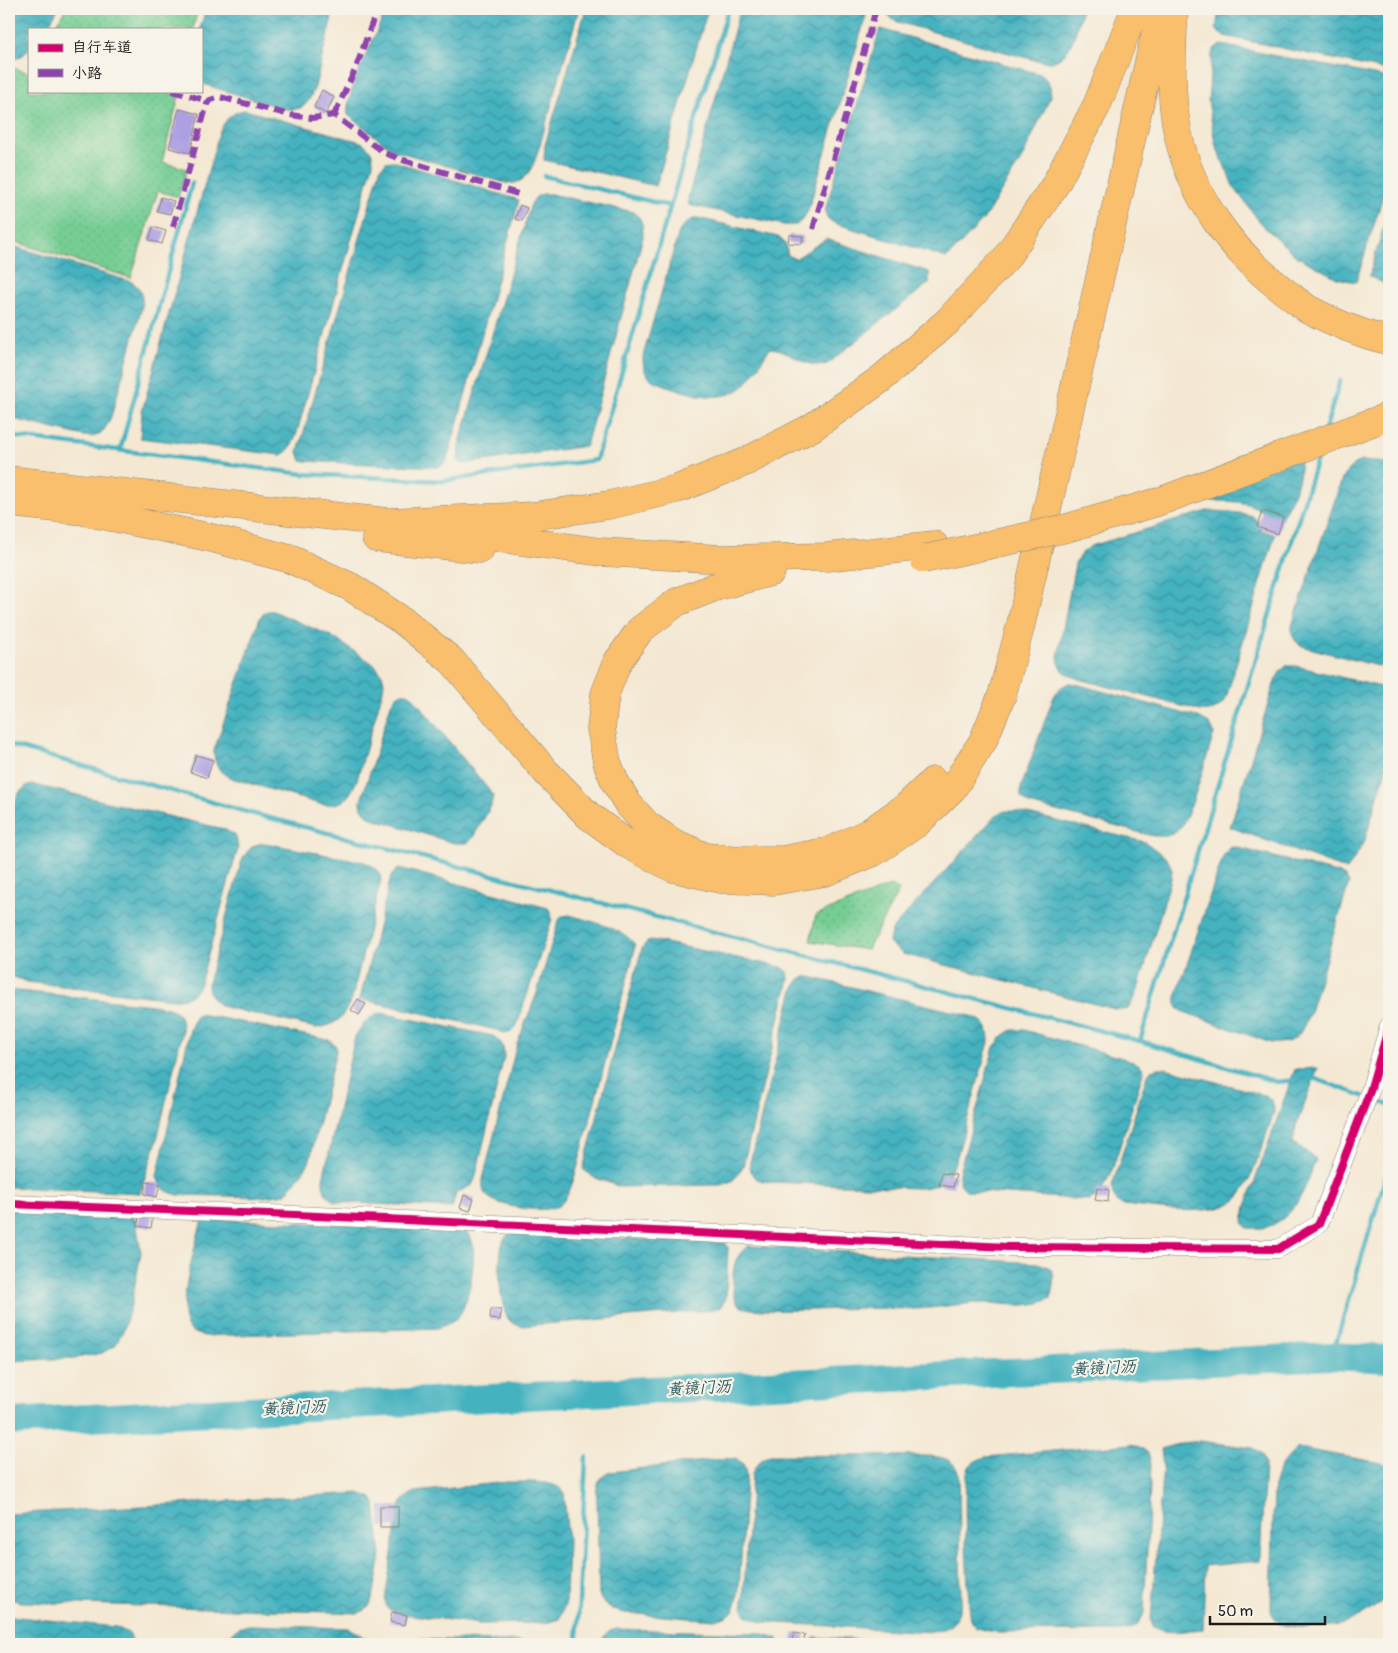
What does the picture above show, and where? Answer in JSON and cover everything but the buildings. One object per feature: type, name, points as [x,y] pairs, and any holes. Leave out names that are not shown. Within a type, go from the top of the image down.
[{"type":"highway","points":[[387,522],[533,516],[609,506],[677,489],[745,462],[811,428],[881,379],[940,329],[1006,258],[1055,185],[1096,105],[1135,9]]},
{"type":"highway","points":[[1141,9],[1122,102],[1007,609],[986,684],[964,736],[938,775],[906,807],[870,832],[830,851],[783,860],[740,860],[706,857],[672,842],[647,825],[628,804],[615,782],[607,762],[601,729],[605,694],[618,661],[640,630],[677,602],[715,587],[770,572],[924,558],[1067,528],[1158,502],[1389,416]]},
{"type":"highway","points":[[87,512],[208,537],[290,559],[351,587],[403,622],[452,661],[546,772],[589,816],[629,845],[673,868],[719,879],[774,881],[825,872],[874,852],[916,824],[953,788],[983,741],[1002,695],[1020,628],[1161,9]]},
{"type":"highway","points":[[1174,9],[1171,76],[1178,134],[1190,173],[1209,211],[1232,244],[1264,277],[1307,308],[1351,329],[1389,341]]},
{"type":"highway","points":[[9,480],[387,522],[601,557],[722,559],[827,557],[934,545],[1099,504],[1199,472],[1389,397]]},
{"type":"highway","points":[[9,503],[87,512],[200,518],[770,572]]},
{"type":"street","points":[[9,1204],[304,1215],[1008,1247],[1278,1250],[1319,1224],[1370,1091],[1389,1026]]},
{"type":"green space","points":[[66,9],[198,9],[193,28],[54,28]]},
{"type":"green space","points":[[15,68],[28,73],[28,92],[165,92],[179,96],[162,162],[187,169],[178,197],[158,191],[131,278],[9,240],[9,71]]},
{"type":"green space","points":[[890,886],[899,890],[867,950],[810,941],[816,915]]},
{"type":"water","points":[[9,9],[58,9],[47,28],[28,28],[28,50],[23,55],[9,62]]},
{"type":"water","points":[[206,9],[334,9],[315,87],[305,105],[298,109],[286,109],[202,83],[202,28],[200,28]]},
{"type":"water","points":[[385,9],[579,9],[534,164],[524,178],[514,183],[505,183],[393,150],[348,115],[350,95]]},
{"type":"water","points":[[586,9],[708,9],[656,186],[544,160],[545,145]]},
{"type":"water","points":[[740,9],[868,9],[808,211],[797,225],[784,225],[689,205],[688,198]]},
{"type":"water","points":[[883,9],[1082,9],[1073,41],[1069,48],[1058,60],[1051,62],[1034,60],[898,22],[887,15]]},
{"type":"water","points":[[1219,9],[1389,9],[1389,71],[1225,36],[1216,29]]},
{"type":"water","points":[[880,29],[1040,74],[1048,82],[1051,90],[1050,98],[1021,160],[983,220],[947,258],[834,223],[826,215],[826,207]]},
{"type":"water","points":[[1221,45],[1389,78],[1389,177],[1356,282],[1337,278],[1296,256],[1262,225],[1233,186],[1215,143],[1208,100],[1212,54],[1215,48]]},
{"type":"water","points":[[245,110],[361,142],[372,153],[373,159],[296,436],[289,450],[281,455],[140,438],[142,411],[219,133],[229,117]]},
{"type":"water","points":[[393,161],[519,200],[450,450],[446,462],[439,467],[301,461],[298,452],[380,169],[386,162]]},
{"type":"water","points":[[543,194],[551,194],[633,212],[641,220],[643,237],[586,446],[463,464],[458,460],[460,442],[531,204],[536,197]]},
{"type":"water","points":[[1389,209],[1389,286],[1369,276]]},
{"type":"water","points":[[698,218],[778,237],[785,243],[788,255],[795,259],[826,239],[929,272],[929,283],[827,364],[811,364],[778,349],[770,348],[746,383],[731,393],[709,396],[684,391],[652,380],[644,370],[643,356],[679,232],[687,223]]},
{"type":"water","points":[[9,245],[132,282],[140,290],[142,307],[111,417],[104,430],[98,435],[84,436],[9,418]]},
{"type":"water","points":[[1298,446],[1300,473],[1290,502],[1278,522],[1269,519],[1258,509],[1243,503],[1202,501],[1198,484]]},
{"type":"water","points":[[1362,461],[1389,463],[1389,669],[1305,647],[1294,639],[1292,633],[1292,626],[1342,479],[1354,464]]},
{"type":"water","points":[[1207,511],[1252,516],[1258,522],[1261,530],[1275,535],[1226,698],[1221,705],[1213,710],[1201,711],[1079,679],[1064,671],[1058,656],[1075,564],[1082,553],[1091,546]]},
{"type":"water","points":[[268,611],[273,611],[331,636],[375,665],[382,674],[383,690],[357,780],[351,792],[339,803],[320,804],[231,778],[220,770],[216,763],[214,750],[260,618]]},
{"type":"water","points":[[1286,666],[1296,666],[1389,689],[1389,759],[1364,843],[1347,870],[1230,827],[1275,681]]},
{"type":"water","points":[[1069,683],[1200,718],[1211,726],[1214,734],[1198,787],[1187,816],[1176,832],[1168,835],[1153,836],[1029,804],[1021,797],[1021,787],[1052,701],[1058,690]]},
{"type":"water","points":[[402,693],[411,695],[493,795],[491,806],[472,839],[467,843],[454,843],[372,818],[363,809],[361,801],[391,704]]},
{"type":"water","points":[[34,785],[224,829],[236,836],[238,848],[200,984],[192,994],[187,997],[174,999],[27,982],[9,975],[9,828],[15,801],[19,793],[26,786]]},
{"type":"water","points":[[1015,811],[1145,842],[1169,862],[1172,870],[1171,879],[1136,996],[1128,1009],[1114,1009],[903,954],[889,943],[894,927],[997,814]]},
{"type":"water","points":[[264,843],[364,862],[374,867],[379,873],[381,880],[352,998],[346,1011],[330,1025],[316,1028],[224,1007],[217,1003],[210,995],[208,983],[241,863],[250,849]]},
{"type":"water","points":[[1235,847],[1340,874],[1349,883],[1310,1012],[1297,1036],[1287,1042],[1271,1043],[1184,1012],[1176,1004],[1176,997],[1223,857],[1229,848]]},
{"type":"water","points":[[399,868],[548,908],[551,911],[552,919],[517,1025],[511,1032],[504,1033],[360,999],[391,876]]},
{"type":"water","points":[[570,915],[606,926],[623,934],[635,945],[634,953],[577,1169],[570,1189],[562,1203],[552,1208],[532,1209],[509,1206],[490,1199],[485,1194],[483,1179],[517,1044],[537,993],[558,922],[562,916]]},
{"type":"water","points":[[651,940],[781,967],[789,975],[743,1166],[735,1178],[725,1184],[620,1187],[593,1177],[583,1169],[642,948]]},
{"type":"water","points":[[804,977],[971,1016],[983,1022],[987,1028],[989,1042],[956,1160],[942,1181],[926,1188],[918,1188],[769,1182],[754,1177],[750,1162],[792,993],[799,979]]},
{"type":"water","points":[[9,990],[153,1005],[172,1009],[179,1015],[182,1033],[156,1144],[140,1193],[9,1187]]},
{"type":"water","points":[[381,1013],[493,1036],[503,1047],[504,1057],[475,1179],[472,1185],[456,1193],[452,1208],[336,1202],[329,1198],[324,1190],[323,1179],[355,1037],[365,1022]]},
{"type":"water","points":[[201,1014],[329,1040],[336,1046],[309,1163],[286,1194],[264,1197],[178,1195],[167,1191],[160,1184],[157,1176],[190,1030],[195,1017]]},
{"type":"water","points":[[1012,1030],[1024,1030],[1133,1061],[1144,1070],[1111,1174],[1098,1195],[1089,1200],[968,1191],[960,1184],[959,1173],[994,1047],[1003,1036]]},
{"type":"water","points":[[1165,1068],[1264,1095],[1272,1102],[1274,1112],[1248,1182],[1238,1198],[1228,1205],[1215,1209],[1200,1210],[1166,1209],[1122,1205],[1114,1197],[1112,1186],[1147,1076],[1151,1070]]},
{"type":"water","points":[[1318,1068],[1296,1126],[1293,1142],[1316,1159],[1304,1190],[1293,1208],[1277,1222],[1265,1228],[1247,1228],[1243,1222],[1246,1206],[1295,1069]]},
{"type":"water","points":[[9,1204],[131,1215],[136,1221],[141,1253],[131,1305],[123,1331],[115,1346],[102,1353],[76,1358],[9,1361]]},
{"type":"water","points":[[204,1219],[463,1229],[472,1240],[473,1245],[471,1280],[467,1299],[458,1316],[438,1328],[205,1336],[191,1331],[187,1327],[184,1315],[184,1303],[191,1262],[200,1227]]},
{"type":"water","points":[[509,1233],[726,1243],[728,1248],[726,1299],[720,1307],[712,1310],[521,1326],[511,1322],[506,1315],[501,1294],[500,1256],[504,1239]]},
{"type":"water","points":[[749,1246],[1037,1263],[1044,1265],[1052,1271],[1054,1280],[1051,1298],[1043,1302],[1026,1305],[975,1303],[920,1309],[761,1310],[740,1306],[737,1303],[734,1291],[733,1274],[735,1265],[742,1251]]},
{"type":"water","points":[[1201,1441],[1253,1448],[1260,1452],[1262,1456],[1265,1464],[1260,1561],[1205,1566],[1203,1629],[1176,1632],[1163,1631],[1152,1626],[1151,1619],[1163,1465],[1161,1449],[1182,1443]]},
{"type":"water","points":[[1132,1444],[1146,1451],[1151,1465],[1144,1613],[1140,1621],[1133,1628],[1121,1631],[994,1632],[976,1628],[971,1620],[969,1605],[965,1491],[969,1467],[977,1460],[986,1457]]},
{"type":"water","points":[[1298,1448],[1382,1463],[1389,1467],[1389,1594],[1368,1612],[1344,1624],[1291,1627],[1279,1623],[1271,1610],[1274,1483],[1283,1464]]},
{"type":"water","points":[[770,1455],[927,1456],[947,1459],[954,1465],[959,1474],[961,1602],[958,1615],[952,1623],[944,1629],[931,1632],[762,1622],[746,1615],[743,1609],[743,1601],[752,1474],[759,1462]]},
{"type":"water","points":[[722,1459],[740,1461],[744,1467],[746,1477],[739,1590],[733,1611],[726,1616],[714,1620],[625,1613],[605,1605],[599,1594],[597,1487],[602,1477],[610,1472]]},
{"type":"water","points":[[507,1482],[547,1483],[560,1488],[564,1493],[568,1540],[566,1603],[559,1619],[546,1623],[479,1624],[397,1613],[388,1609],[385,1601],[398,1512],[404,1500],[415,1492]]},
{"type":"water","points":[[359,1493],[372,1498],[375,1503],[381,1556],[374,1593],[370,1605],[364,1611],[357,1613],[21,1602],[9,1599],[9,1514]]},
{"type":"water","points":[[9,1616],[116,1627],[130,1634],[133,1644],[9,1644]]},
{"type":"water","points":[[249,1625],[348,1628],[360,1634],[369,1644],[227,1644],[234,1631]]},
{"type":"water","points":[[616,1629],[760,1633],[777,1638],[782,1644],[600,1644],[606,1634]]},
{"type":"water","points":[[814,1637],[939,1644],[811,1644]]},
{"type":"water","points":[[418,1639],[542,1642],[549,1644],[406,1644]]},
{"type":"waterway","points":[[9,436],[304,474],[443,481],[596,460],[728,9]]},
{"type":"waterway","points":[[544,176],[670,206]]},
{"type":"waterway","points":[[120,451],[192,183]]},
{"type":"waterway","points":[[1325,430],[1340,381]]},
{"type":"waterway","points":[[1140,1041],[1319,452]]},
{"type":"waterway","points":[[9,745],[254,814],[1140,1041],[1277,1082],[1296,1080]]},
{"type":"waterway","points":[[1309,1079],[1316,1079],[1363,1096]]},
{"type":"waterway","points":[[1370,1098],[1389,1105]]},
{"type":"waterway","points":[[1332,1356],[1389,1166]]},
{"type":"waterway","name":"黄镜门沥","points":[[9,1422],[1332,1356],[1389,1359]]},
{"type":"waterway","points":[[577,1644],[586,1457]]},
{"type":"marked path","points":[[334,115],[356,68],[377,9]]},
{"type":"marked path","points":[[813,229],[876,9]]},
{"type":"marked path","points":[[176,92],[209,101]]},
{"type":"marked path","points":[[173,227],[207,104],[210,100],[220,97],[290,115],[312,118],[334,115],[385,153],[518,194]]},
{"type":"cycle path","points":[[9,1204],[1008,1247],[1278,1249],[1319,1224],[1370,1091],[1389,1026]]}]
